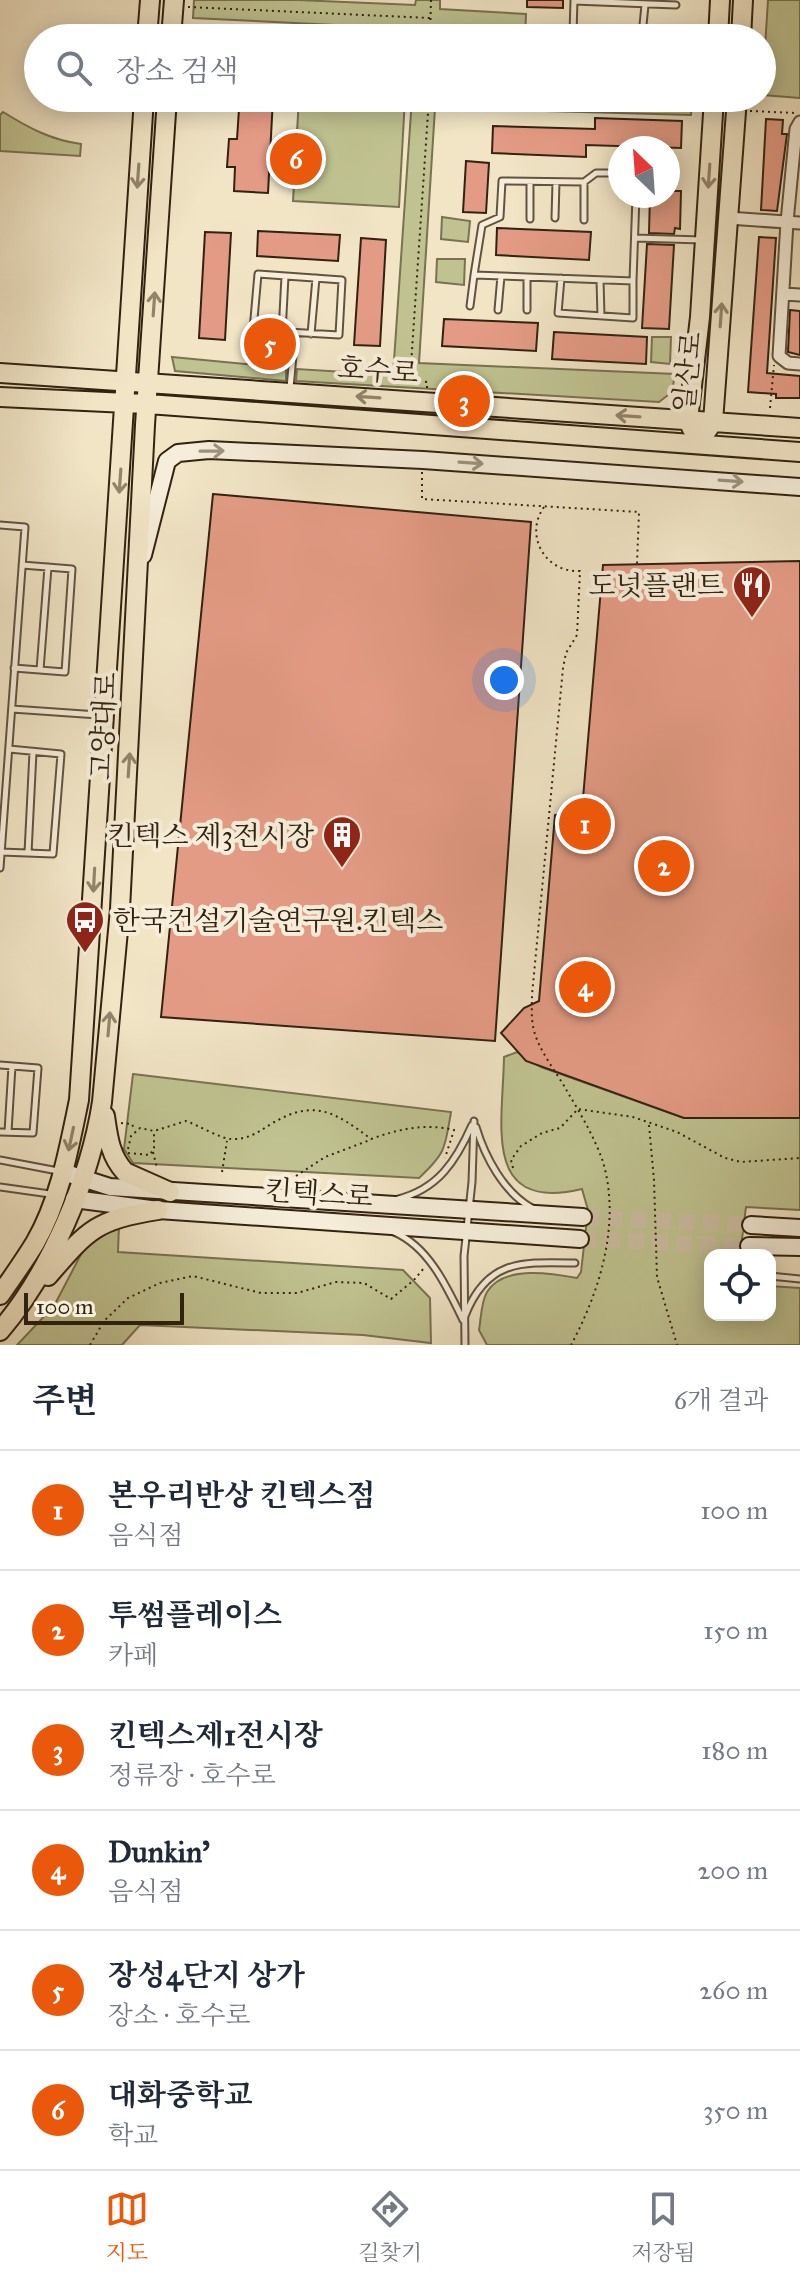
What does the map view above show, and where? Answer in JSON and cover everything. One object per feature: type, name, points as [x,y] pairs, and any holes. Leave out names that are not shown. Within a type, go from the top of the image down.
[{"type":"main road","points":[[148,24],[150,0]]},
{"type":"main road","points":[[719,24],[720,0]]},
{"type":"main road","points":[[742,24],[743,0]]},
{"type":"main road","points":[[175,24],[180,3]]},
{"type":"main road","name":"고양대로","points":[[4,1326],[57,1245],[74,1199],[72,1176],[143,112]]},
{"type":"main road","name":"고양대로","points":[[0,1295],[36,1241],[55,1195],[72,1176],[97,1132],[102,1102],[120,909],[148,381],[166,112]]},
{"type":"main road","name":"일산로","points":[[698,445],[688,420],[699,325],[708,112]]},
{"type":"main road","name":"일산로","points":[[698,445],[713,422],[728,218],[743,112]]},
{"type":"main road","points":[[699,325],[707,338],[706,365],[712,366],[718,357]]},
{"type":"main road","name":"호수로","points":[[0,373],[800,428]]},
{"type":"main road","name":"호수로","points":[[0,397],[148,404],[800,452]]},
{"type":"main road","points":[[764,449],[758,444],[760,439],[800,441]]},
{"type":"main road","points":[[139,572],[167,461],[178,453],[209,450],[409,459],[800,487]]},
{"type":"main road","points":[[102,1102],[110,1147],[120,1167],[170,1192]]},
{"type":"main road","name":"킨텍스로","points":[[72,1176],[110,1187],[170,1192],[583,1217]]},
{"type":"main road","name":"킨텍스로","points":[[55,1195],[158,1210],[580,1239]]},
{"type":"main road","points":[[4,1326],[84,1235],[127,1215],[158,1210]]},
{"type":"main road","points":[[751,1225],[800,1228]]},
{"type":"main road","points":[[749,1246],[800,1247]]},
{"type":"main road","points":[[773,1246],[800,1255]]},
{"type":"street","points":[[800,122],[796,129],[787,222],[779,356],[782,360],[800,364]]},
{"type":"street","points":[[728,218],[800,223]]},
{"type":"street","points":[[784,294],[800,295]]},
{"type":"lane","points":[[573,24],[574,0],[676,5]]},
{"type":"lane","points":[[643,24],[645,5]]},
{"type":"lane","points":[[470,306],[482,225],[500,217],[502,181],[584,182],[596,173],[608,173]]},
{"type":"lane","points":[[530,182],[530,219]]},
{"type":"lane","points":[[555,218],[556,182]]},
{"type":"lane","points":[[584,182],[584,220]]},
{"type":"lane","points":[[561,278],[558,313],[633,318],[636,208]]},
{"type":"lane","points":[[635,238],[704,240]]},
{"type":"lane","points":[[258,274],[316,278],[342,280],[339,335],[253,330],[258,274]]},
{"type":"lane","points":[[474,275],[633,281]]},
{"type":"lane","points":[[282,333],[285,276]]},
{"type":"lane","points":[[498,310],[501,276]]},
{"type":"lane","points":[[311,334],[316,278]]},
{"type":"lane","points":[[527,278],[527,310]]},
{"type":"lane","points":[[600,280],[601,316]]},
{"type":"lane","points":[[290,392],[295,334]]},
{"type":"lane","points":[[0,525],[25,527],[0,868]]},
{"type":"lane","points":[[14,668],[65,672],[72,569],[22,565]]},
{"type":"lane","points":[[40,670],[48,567]]},
{"type":"lane","points":[[12,709],[131,718]]},
{"type":"lane","points":[[1,852],[53,854],[61,754],[9,749]]},
{"type":"lane","points":[[28,853],[33,752]]},
{"type":"lane","points":[[0,1065],[38,1068],[33,1133],[0,1132]]},
{"type":"lane","points":[[8,1132],[12,1066]]},
{"type":"lane","points":[[372,1206],[427,1188],[448,1170],[474,1121]]},
{"type":"lane","points":[[464,1344],[474,1121]]},
{"type":"lane","points":[[474,1121],[482,1147],[518,1200],[544,1215]]},
{"type":"lane","points":[[0,1160],[72,1176]]},
{"type":"lane","points":[[0,1187],[55,1195]]},
{"type":"lane","points":[[378,1226],[403,1236],[429,1261],[447,1287],[463,1321]]},
{"type":"lane","points":[[463,1321],[470,1302],[481,1286],[502,1269],[523,1263],[575,1263]]},
{"type":"lane","points":[[776,1277],[800,1279]]},
{"type":"path","points":[[430,24],[431,0]]},
{"type":"path","points":[[180,3],[430,18]]},
{"type":"path","points":[[776,109],[800,113]]},
{"type":"path","points":[[427,394],[427,382],[410,380],[428,112]]},
{"type":"path","points":[[770,408],[774,365],[782,360]]},
{"type":"path","points":[[422,470],[422,499],[639,512],[637,564]]},
{"type":"path","points":[[544,507],[536,521],[535,535],[539,548],[547,560],[558,568],[580,571],[577,635],[566,653],[563,668],[532,995],[532,1025],[540,1046],[578,1109],[601,1158],[609,1189],[610,1214],[597,1283],[571,1345]]},
{"type":"path","points":[[125,1158],[131,1136],[140,1128],[154,1131],[186,1121],[228,1140],[248,1138],[291,1113],[316,1109],[340,1116],[371,1139]]},
{"type":"path","points":[[578,1109],[633,1117],[677,1132],[725,1158],[741,1162],[800,1158]]},
{"type":"path","points":[[513,1168],[511,1160],[521,1146],[542,1133],[560,1128],[578,1109]]},
{"type":"path","points":[[121,1123],[132,1124],[135,1131]]},
{"type":"path","points":[[649,1123],[657,1277],[677,1345]]},
{"type":"path","points":[[296,1176],[325,1157],[398,1129],[438,1126],[454,1130],[444,1161]]},
{"type":"path","points":[[128,1153],[150,1155],[154,1131]]},
{"type":"path","points":[[222,1172],[228,1140]]},
{"type":"path","points":[[152,1151],[156,1156],[157,1168]]},
{"type":"path","points":[[90,1345],[104,1321],[128,1298],[160,1283],[193,1276],[261,1293],[297,1293],[336,1282],[364,1283],[391,1299],[424,1267]]},
{"type":"green space","points":[[194,0],[415,5],[416,0],[440,0],[440,9],[526,14],[526,24],[314,24],[193,18]]},
{"type":"green space","points":[[768,0],[800,0],[800,98],[776,96],[776,24],[766,24]]},
{"type":"green space","points":[[3,112],[40,132],[81,144],[80,156],[0,151],[0,115]]},
{"type":"green space","points":[[298,112],[404,112],[399,207],[293,201]]},
{"type":"green space","points":[[411,112],[435,112],[419,363],[675,374],[672,392],[659,402],[296,381],[297,369],[393,375]]},
{"type":"green space","points":[[581,112],[691,112],[691,115]]},
{"type":"green space","points":[[442,217],[470,221],[468,242],[441,239]]},
{"type":"green space","points":[[437,259],[465,259],[464,285],[436,282]]},
{"type":"green space","points":[[652,337],[671,337],[670,364],[651,362]]},
{"type":"green space","points":[[172,357],[286,368],[286,381],[175,371]]},
{"type":"green space","points":[[517,1052],[541,1067],[684,1118],[800,1118],[800,1210],[746,1207],[741,1249],[704,1249],[704,1321],[776,1321],[776,1286],[800,1288],[800,1345],[487,1345],[479,1330],[482,1306],[487,1292],[495,1283],[516,1274],[529,1273],[577,1278],[581,1272],[588,1210],[582,1189],[550,1193],[527,1188],[513,1175],[505,1157],[502,1135],[504,1057]]},
{"type":"green space","points":[[133,1074],[451,1112],[443,1149],[419,1178],[133,1163],[124,1149]]},
{"type":"green space","points":[[119,1225],[118,1252],[403,1270],[430,1298],[431,1343],[363,1335],[140,1325],[122,1345],[17,1345],[54,1306],[90,1237]]},
{"type":"building","points":[[527,0],[563,0],[563,8],[527,7]]},
{"type":"building","points":[[239,112],[272,112],[268,193],[234,191],[235,167],[227,167],[229,139],[237,139]]},
{"type":"building","points":[[595,118],[682,121],[681,148],[680,136],[608,136],[608,146],[586,145],[586,157],[492,153],[493,126],[595,129]]},
{"type":"building","points":[[766,119],[783,120],[782,134],[787,134],[777,211],[761,210]]},
{"type":"building","points":[[466,161],[489,163],[486,213],[463,212]]},
{"type":"building","points":[[681,191],[680,229],[675,228],[674,234],[649,233],[650,208],[680,208]]},
{"type":"building","points":[[497,228],[591,232],[589,260],[496,255]]},
{"type":"building","points":[[258,231],[340,235],[338,261],[257,256]]},
{"type":"building","points":[[205,232],[231,233],[225,340],[199,338]]},
{"type":"building","points":[[759,237],[776,238],[767,373],[800,376],[800,398],[776,398],[776,394],[748,392]]},
{"type":"building","points":[[361,238],[386,240],[380,346],[354,345]]},
{"type":"building","points":[[647,244],[674,245],[669,329],[642,328]]},
{"type":"building","points":[[790,310],[800,311],[800,355],[788,352]]},
{"type":"building","points":[[444,319],[538,323],[536,351],[442,346]]},
{"type":"building","points":[[554,332],[647,337],[646,364],[552,359]]},
{"type":"building","points":[[255,336],[286,337],[285,355],[253,351]]},
{"type":"building","name":"킨텍스 제3전시장","points":[[213,494],[531,522],[495,1041],[161,1017]]},
{"type":"building","points":[[800,561],[800,1118],[684,1118],[526,1061],[501,1033],[524,1008],[539,1001],[555,815],[582,810],[603,565]]},
{"type":"tunnel","points":[[583,1217],[751,1225]]},
{"type":"tunnel","points":[[580,1239],[749,1246]]},
{"type":"place","name":"대화중학교","points":[[296,159]]},
{"type":"place","name":"장성4단지 상가","points":[[270,344]]},
{"type":"place","name":"킨텍스제1전시장","points":[[464,401]]},
{"type":"place","name":"도넛플랜트","points":[[752,619]]},
{"type":"place","name":"본우리반상 킨텍스점","points":[[585,824]]},
{"type":"place","name":"투썸플레이스","points":[[664,866]]},
{"type":"place","name":"킨텍스 제3전시장","points":[[342,869]]},
{"type":"place","name":"한국건설기술연구원.킨텍스","points":[[85,954]]},
{"type":"place","name":"Dunkin'","points":[[585,987]]}]
